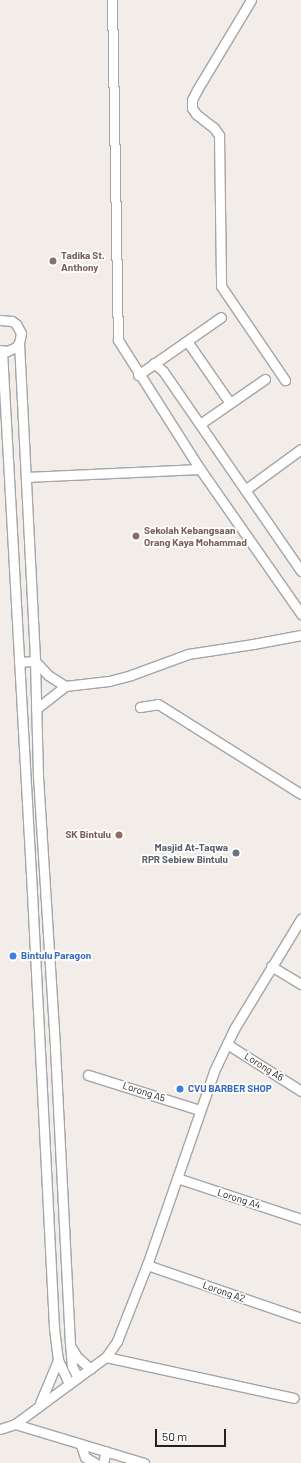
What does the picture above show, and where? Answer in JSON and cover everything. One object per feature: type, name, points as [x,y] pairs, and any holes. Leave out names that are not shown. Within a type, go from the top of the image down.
[{"type":"street","points":[[112,0],[117,335],[120,347],[200,469],[301,614]]},
{"type":"street","points":[[251,0],[197,90],[192,100],[192,108],[196,114],[214,128],[219,135],[221,286],[285,380]]},
{"type":"street","points":[[138,374],[221,318]]},
{"type":"street","points":[[0,320],[7,319],[16,324],[21,333],[19,343],[35,661],[36,710],[70,1344],[72,1366],[78,1378]]},
{"type":"street","points":[[187,341],[230,403]]},
{"type":"street","points":[[19,343],[12,350],[1,350],[54,1328],[58,1360],[69,1384]]},
{"type":"street","points":[[154,363],[164,371],[301,571]]},
{"type":"street","points":[[200,424],[265,379]]},
{"type":"street","points":[[245,490],[301,449]]},
{"type":"street","points":[[26,477],[200,469]]},
{"type":"street","points":[[25,782],[33,777],[36,710],[65,686],[109,681],[131,675],[188,654],[301,635]]},
{"type":"street","points":[[19,662],[35,661]]},
{"type":"street","points":[[35,661],[48,675],[65,686]]},
{"type":"street","points":[[140,707],[158,704],[301,794]]},
{"type":"street","points":[[0,1429],[14,1424],[106,1358],[118,1341],[178,1178],[214,1070],[226,1044],[271,966],[301,919]]},
{"type":"street","points":[[271,966],[301,984]]},
{"type":"street","name":"Lorong A6","points":[[226,1044],[301,1091]]},
{"type":"street","name":"Lorong A5","points":[[88,1075],[200,1110]]},
{"type":"street","name":"Lorong A4","points":[[178,1178],[301,1219]]},
{"type":"street","name":"Lorong A2","points":[[147,1265],[301,1318]]},
{"type":"street","points":[[70,1344],[77,1357],[91,1369]]},
{"type":"street","points":[[106,1358],[294,1398]]},
{"type":"street","points":[[40,1405],[58,1360]]},
{"type":"street","points":[[14,1424],[144,1463]]},
{"type":"street","points":[[81,1445],[85,1457],[95,1463]]},
{"type":"street","points":[[103,1463],[106,1451]]},
{"type":"place","name":"Tadika St. Anthony","points":[[53,261]]},
{"type":"place","name":"Sekolah Kebangsaan Orang Kaya Mohammad","points":[[136,536]]},
{"type":"place","name":"SK Bintulu","points":[[119,835]]},
{"type":"place","name":"Masjid At-Taqwa RPR Sebiew Bintulu","points":[[236,853]]},
{"type":"place","name":"Bintulu Paragon","points":[[13,956]]},
{"type":"place","name":"CVU BARBER SHOP","points":[[180,1089]]}]
